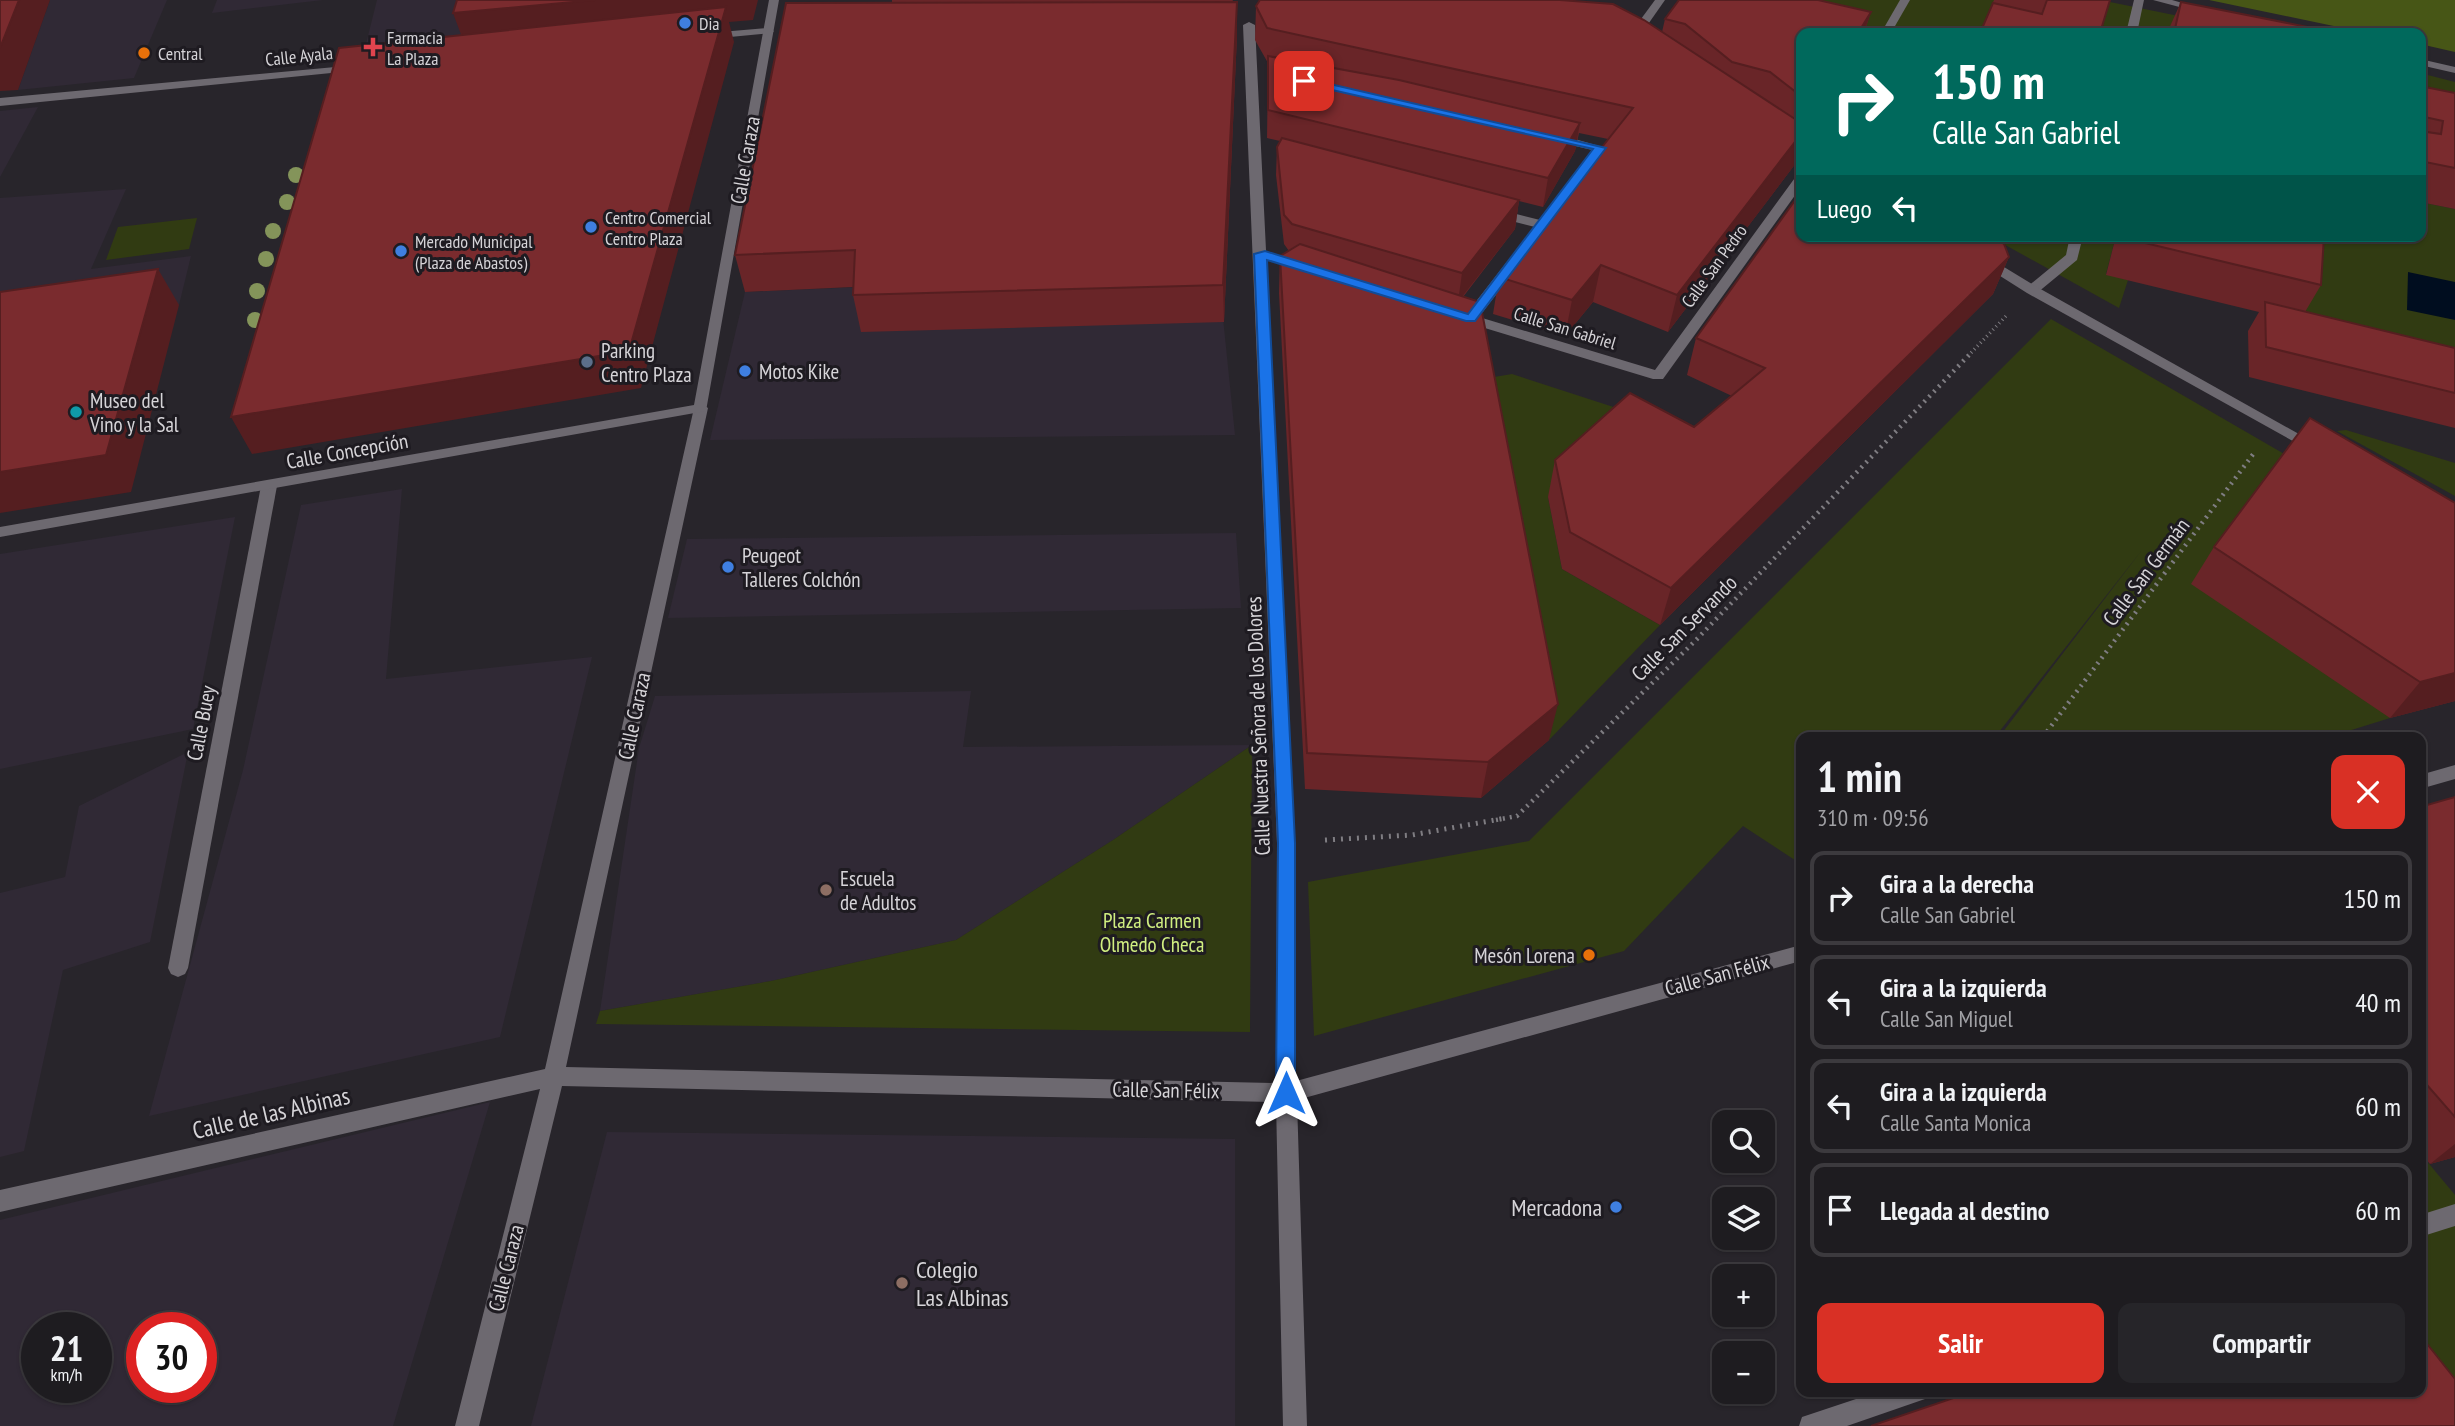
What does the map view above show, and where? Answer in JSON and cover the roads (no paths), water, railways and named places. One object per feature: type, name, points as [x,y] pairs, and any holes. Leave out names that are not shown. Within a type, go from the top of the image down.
[{"type":"street","name":"Calle Caraza","points":[[467,1426],[554,1076],[701,408],[775,31],[774,0]]},
{"type":"street","points":[[1633,38],[1660,0]]},
{"type":"street","points":[[1889,28],[1905,0]]},
{"type":"street","points":[[2131,28],[2139,0]]},
{"type":"street","points":[[2158,0],[2212,12]]},
{"type":"street","name":"Calle Nuestra Señora de los Dolores","points":[[1250,23],[1257,70],[1263,151],[1286,843],[1286,1093],[1295,1426]]},
{"type":"street","points":[[700,37],[775,31]]},
{"type":"street","points":[[1619,37],[1633,38],[1644,46]]},
{"type":"street","points":[[2426,55],[2455,62]]},
{"type":"street","points":[[2426,63],[2455,70]]},
{"type":"street","name":"Calle Ayala","points":[[0,102],[372,66]]},
{"type":"street","points":[[1478,208],[1547,219],[1600,148],[1546,135]]},
{"type":"street","name":"Calle San Pedro","points":[[1658,376],[1796,185]]},
{"type":"street","points":[[1953,242],[2273,427],[2331,456]]},
{"type":"street","points":[[2032,290],[2072,257],[2076,242]]},
{"type":"street","points":[[1470,319],[1519,256]]},
{"type":"street","name":"Calle San Gabriel","points":[[1444,311],[1658,376]]},
{"type":"street","name":"Calle Concepción","points":[[0,531],[269,486],[701,408]]},
{"type":"street","name":"Calle Buey","points":[[178,968],[269,486]]},
{"type":"street","points":[[2426,780],[2455,772]]},
{"type":"street","name":"Calle San Félix","points":[[554,1076],[1286,1093],[1796,954]]},
{"type":"street","name":"Calle de las Albinas","points":[[0,1201],[554,1076]]},
{"type":"street","points":[[2426,1224],[2455,1215]]},
{"type":"street","points":[[1811,1426],[1899,1397]]},
{"type":"water","points":[[2408,272],[2455,282],[2455,320],[2407,310]]},
{"type":"place","name":"Dia","points":[[685,23]]},
{"type":"place","name":"Farmacia La Plaza","points":[[373,47]]},
{"type":"place","name":"Central","points":[[144,53]]},
{"type":"place","name":"Centro Comercial Centro Plaza","points":[[591,227]]},
{"type":"place","name":"Mercado Municipal (Plaza de Abastos)","points":[[401,251]]},
{"type":"place","name":"Parking Centro Plaza","points":[[587,362]]},
{"type":"place","name":"Motos Kike","points":[[745,371]]},
{"type":"place","name":"Museo del Vino y la Sal","points":[[76,412]]},
{"type":"place","name":"Peugeot Talleres Colchón","points":[[728,567]]},
{"type":"place","name":"Escuela de Adultos","points":[[826,890]]},
{"type":"place","name":"Mesón Lorena","points":[[1589,955]]},
{"type":"place","name":"Mercadona","points":[[1616,1207]]},
{"type":"place","name":"Colegio Las Albinas","points":[[902,1283]]},
{"type":"park label","name":"Plaza Carmen Olmedo Checa","points":[[1152,932]]}]
